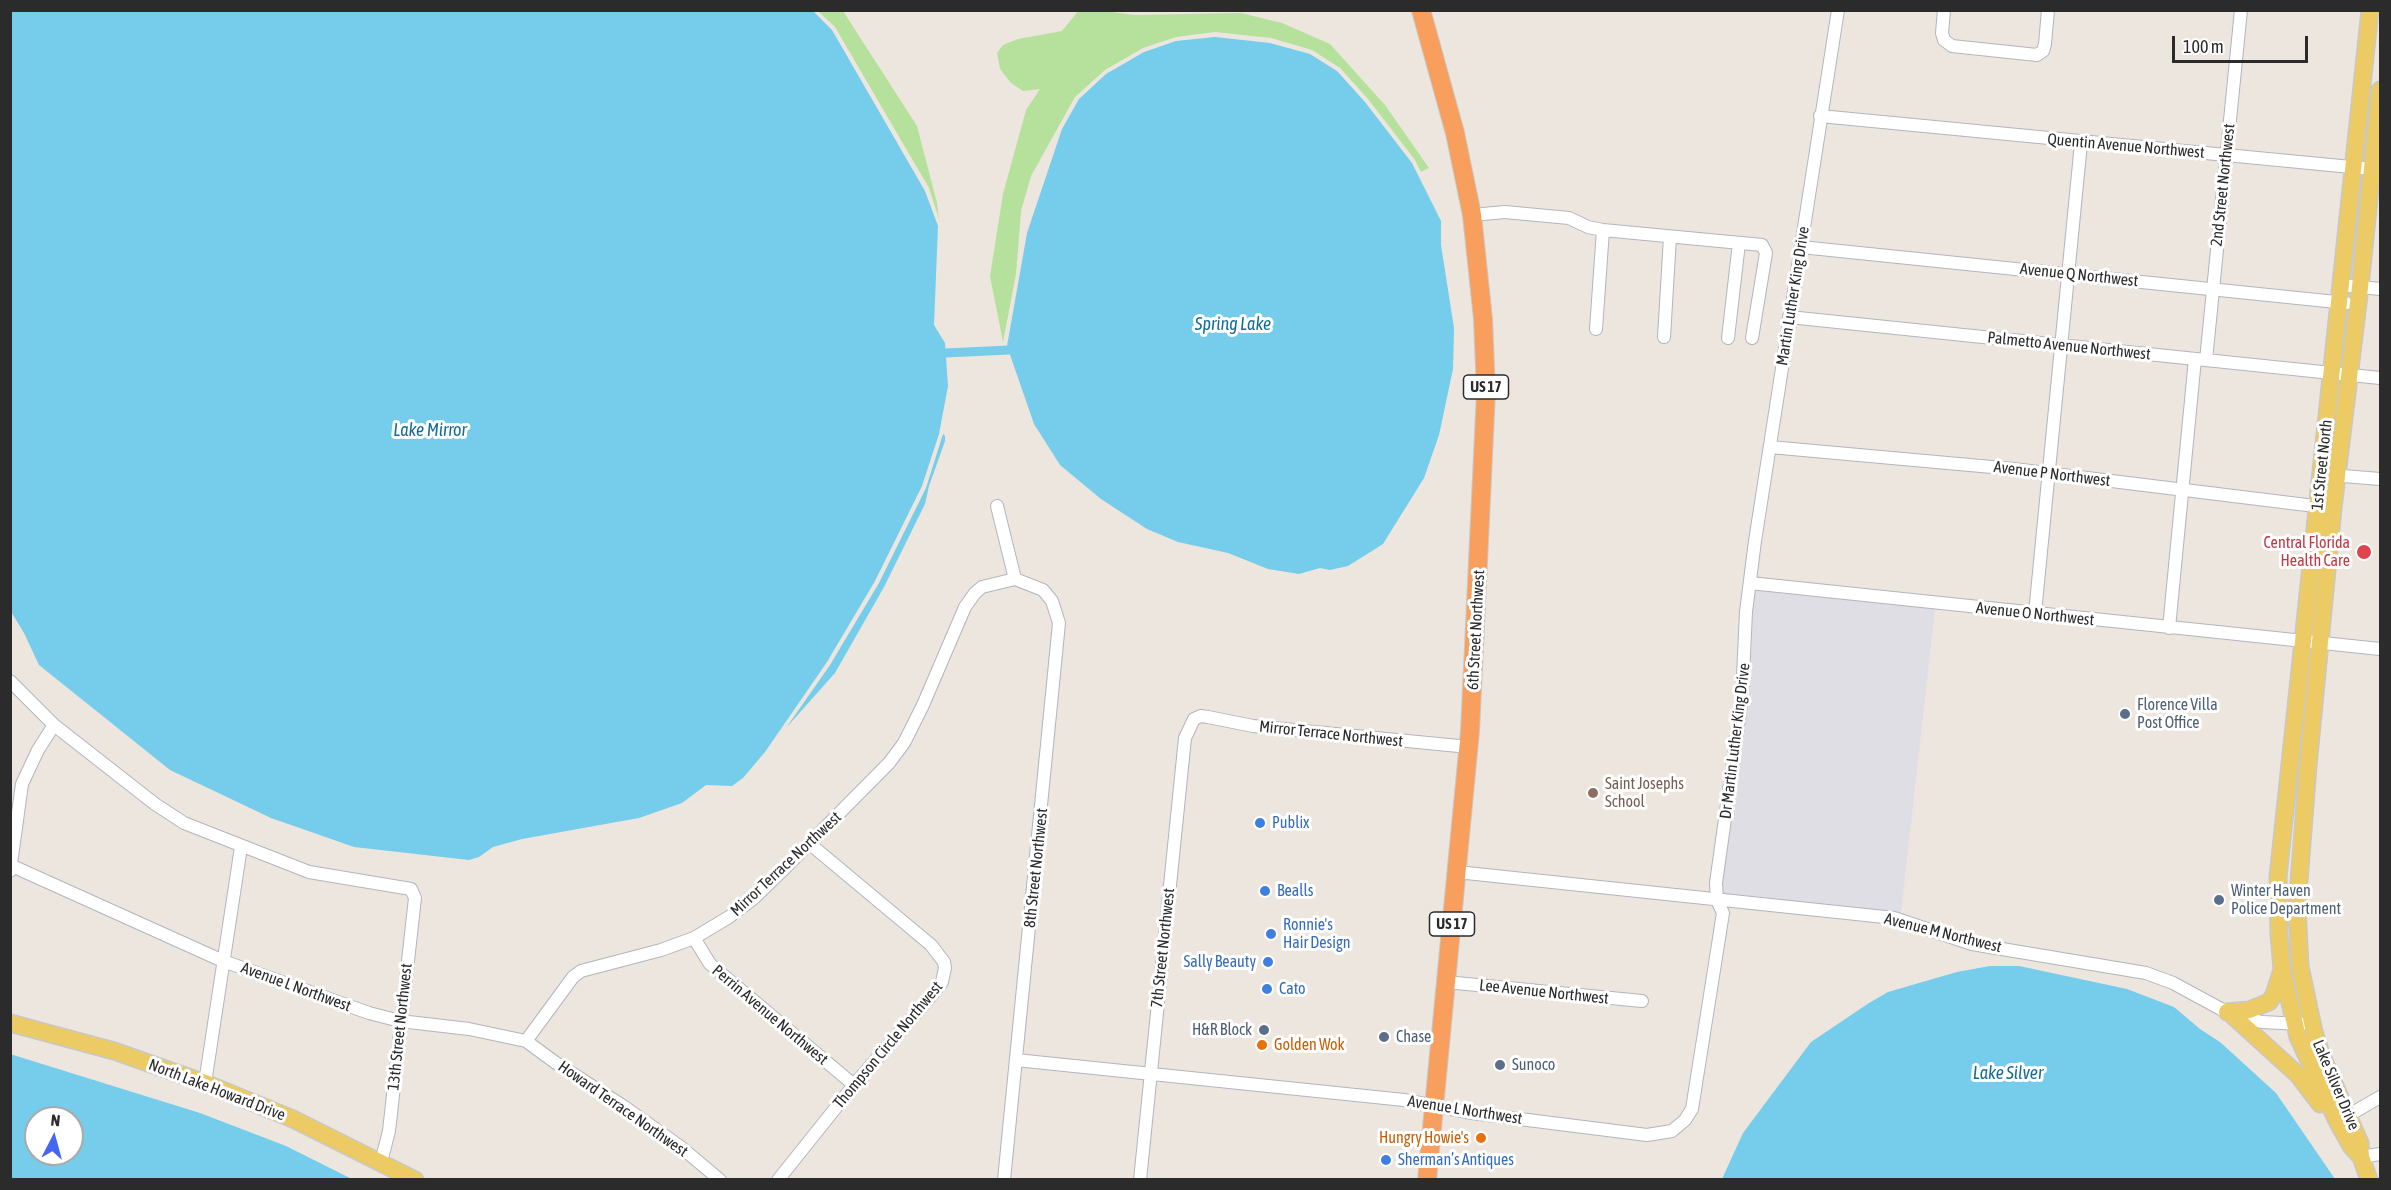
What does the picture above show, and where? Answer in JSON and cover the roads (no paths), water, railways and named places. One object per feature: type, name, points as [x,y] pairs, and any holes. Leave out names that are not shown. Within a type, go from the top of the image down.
[{"type":"highway","name":"6th Street Northwest","points":[[1421,10],[1455,134],[1472,215],[1483,319],[1486,392],[1469,747],[1427,1179]]},
{"type":"main road","name":"1st Street North","points":[[2329,475],[2332,373],[2370,10]]},
{"type":"main road","name":"1st Street North","points":[[2305,1021],[2297,907],[2312,643],[2329,475],[2350,375],[2380,90]]},
{"type":"main road","name":"1st Street North","points":[[2305,1021],[2282,969],[2278,877],[2312,643]]},
{"type":"main road","points":[[2278,906],[2297,907]]},
{"type":"main road","points":[[2230,1013],[2249,1010],[2269,1002],[2274,995],[2282,969]]},
{"type":"main road","points":[[2230,1013],[2298,1075],[2356,1151]]},
{"type":"main road","name":"Lake Silver Drive","points":[[2305,1021],[2349,1114],[2360,1143],[2356,1151]]},
{"type":"main road","name":"Lake Silver Drive","points":[[2305,1021],[2308,1063],[2369,1179]]},
{"type":"main road","name":"North Lake Howard Drive","points":[[10,1023],[114,1051],[205,1083],[293,1119],[415,1179]]},
{"type":"street","name":"Martin Luther King Drive","points":[[1750,583],[1789,317],[1838,10]]},
{"type":"street","points":[[1944,10],[1942,33],[1952,46],[2037,55],[2045,44],[2048,10]]},
{"type":"street","name":"2nd Street Northwest","points":[[2169,628],[2183,490],[2213,289],[2241,10]]},
{"type":"street","name":"Quentin Avenue Northwest","points":[[1820,116],[2372,170]]},
{"type":"street","points":[[2035,613],[2081,142]]},
{"type":"street","points":[[1472,215],[1505,212],[1569,218],[1588,227],[1604,231],[1762,245],[1766,253],[1752,338]]},
{"type":"street","points":[[1596,329],[1604,231]]},
{"type":"street","points":[[1664,337],[1670,237]]},
{"type":"street","points":[[1728,338],[1739,243]]},
{"type":"street","name":"Avenue Q Northwest","points":[[1801,247],[2213,289],[2340,294],[2358,305]]},
{"type":"street","points":[[2340,294],[2360,287],[2380,289]]},
{"type":"street","name":"Palmetto Avenue Northwest","points":[[1789,317],[2380,378]]},
{"type":"street","name":"Avenue P Northwest","points":[[1770,447],[2048,474],[2325,507]]},
{"type":"street","points":[[2329,475],[2380,479]]},
{"type":"street","points":[[997,506],[1015,579]]},
{"type":"street","name":"Mirror Terrace Northwest","points":[[526,1041],[573,977],[581,971],[661,950],[694,938],[753,899],[810,844],[894,756],[915,723],[965,607],[979,588],[1015,579]]},
{"type":"street","name":"8th Street Northwest","points":[[1004,1179],[1059,623],[1052,602],[1043,590],[1015,579]]},
{"type":"street","name":"Avenue O Northwest","points":[[1750,583],[2380,649]]},
{"type":"street","name":"Dr Martin Luther King Drive","points":[[1718,900],[1716,883],[1745,674],[1746,612],[1750,583]]},
{"type":"street","points":[[10,681],[54,725],[175,818],[241,847],[205,1083]]},
{"type":"street","name":"Mirror Terrace Northwest","points":[[1194,719],[1201,716],[1253,726],[1469,747]]},
{"type":"street","name":"7th Street Northwest","points":[[1140,1179],[1185,738],[1194,719]]},
{"type":"street","points":[[11,868],[22,784],[38,750],[54,725]]},
{"type":"street","name":"Thompson Circle Northwest","points":[[778,1179],[945,976],[944,962],[932,945],[810,844]]},
{"type":"street","name":"13th Street Northwest","points":[[241,847],[309,872],[404,886],[411,889],[415,898],[389,1131],[381,1162]]},
{"type":"street","name":"Avenue L Northwest","points":[[11,868],[77,894],[224,961],[369,1013],[400,1021],[469,1029],[526,1041]]},
{"type":"street","name":"Avenue M Northwest","points":[[1457,872],[1901,919],[1972,944],[2146,973],[2173,983],[2230,1013],[2262,1022],[2305,1021]]},
{"type":"street","name":"Avenue L Northwest","points":[[1016,1060],[1404,1100],[1472,1113],[1647,1135],[1672,1131],[1685,1120],[1692,1109],[1723,913],[1718,900]]},
{"type":"street","name":"Perrin Avenue Northwest","points":[[694,938],[710,964],[854,1085]]},
{"type":"street","name":"Lee Avenue Northwest","points":[[1446,982],[1642,1001]]},
{"type":"street","name":"Howard Terrace Northwest","points":[[526,1041],[652,1127],[720,1179]]},
{"type":"street","points":[[2349,1114],[2368,1106],[2380,1097]]},
{"type":"street","points":[[2356,1151],[2380,1154]]},
{"type":"water","name":"Lake Mirror","points":[[11,10],[812,10],[832,30],[925,191],[938,226],[934,325],[945,343],[948,386],[939,434],[922,486],[875,581],[827,662],[765,752],[743,778],[732,786],[706,785],[682,803],[639,818],[522,839],[493,847],[479,857],[469,860],[354,847],[271,818],[170,770],[39,665],[10,610]]},
{"type":"water","name":"Spring Lake","points":[[1215,37],[1270,43],[1310,54],[1337,71],[1365,102],[1412,163],[1441,221],[1441,245],[1454,328],[1453,369],[1439,435],[1424,478],[1383,544],[1348,566],[1330,570],[1320,568],[1299,574],[1268,569],[1228,553],[1178,542],[1147,529],[1101,499],[1060,465],[1034,424],[1007,346],[1027,233],[1062,129],[1079,99],[1106,74],[1144,52],[1176,41]]},
{"type":"water","points":[[943,434],[945,441],[925,504],[884,587],[835,673],[786,728],[830,665],[879,583],[926,488]]},
{"type":"water","name":"Lake Silver","points":[[1990,966],[2019,966],[2127,989],[2174,1007],[2220,1042],[2276,1093],[2335,1179],[1722,1179],[1743,1133],[1811,1042],[1888,992],[1957,972]]},
{"type":"water","points":[[10,1054],[200,1113],[286,1146],[352,1179],[11,1179]]},
{"type":"waterway","points":[[945,353],[1009,350]]},
{"type":"place","name":"Central Florida Health Care","points":[[2364,552]]},
{"type":"place","name":"Florence Villa Post Office","points":[[2125,714]]},
{"type":"place","name":"Saint Josephs School","points":[[1593,793]]},
{"type":"place","name":"Publix","points":[[1260,823]]},
{"type":"place","name":"Bealls","points":[[1265,891]]},
{"type":"place","name":"Winter Haven Police Department","points":[[2219,900]]},
{"type":"place","name":"Ronnie's Hair Design","points":[[1271,934]]},
{"type":"place","name":"Sally Beauty","points":[[1268,962]]},
{"type":"place","name":"Cato","points":[[1267,989]]},
{"type":"place","name":"H&R Block","points":[[1264,1030]]},
{"type":"place","name":"Chase","points":[[1384,1037]]},
{"type":"place","name":"Golden Wok","points":[[1262,1045]]},
{"type":"place","name":"Sunoco","points":[[1500,1065]]},
{"type":"place","name":"Hungry Howie's","points":[[1481,1138]]},
{"type":"place","name":"Sherman’s Antiques","points":[[1386,1160]]}]
